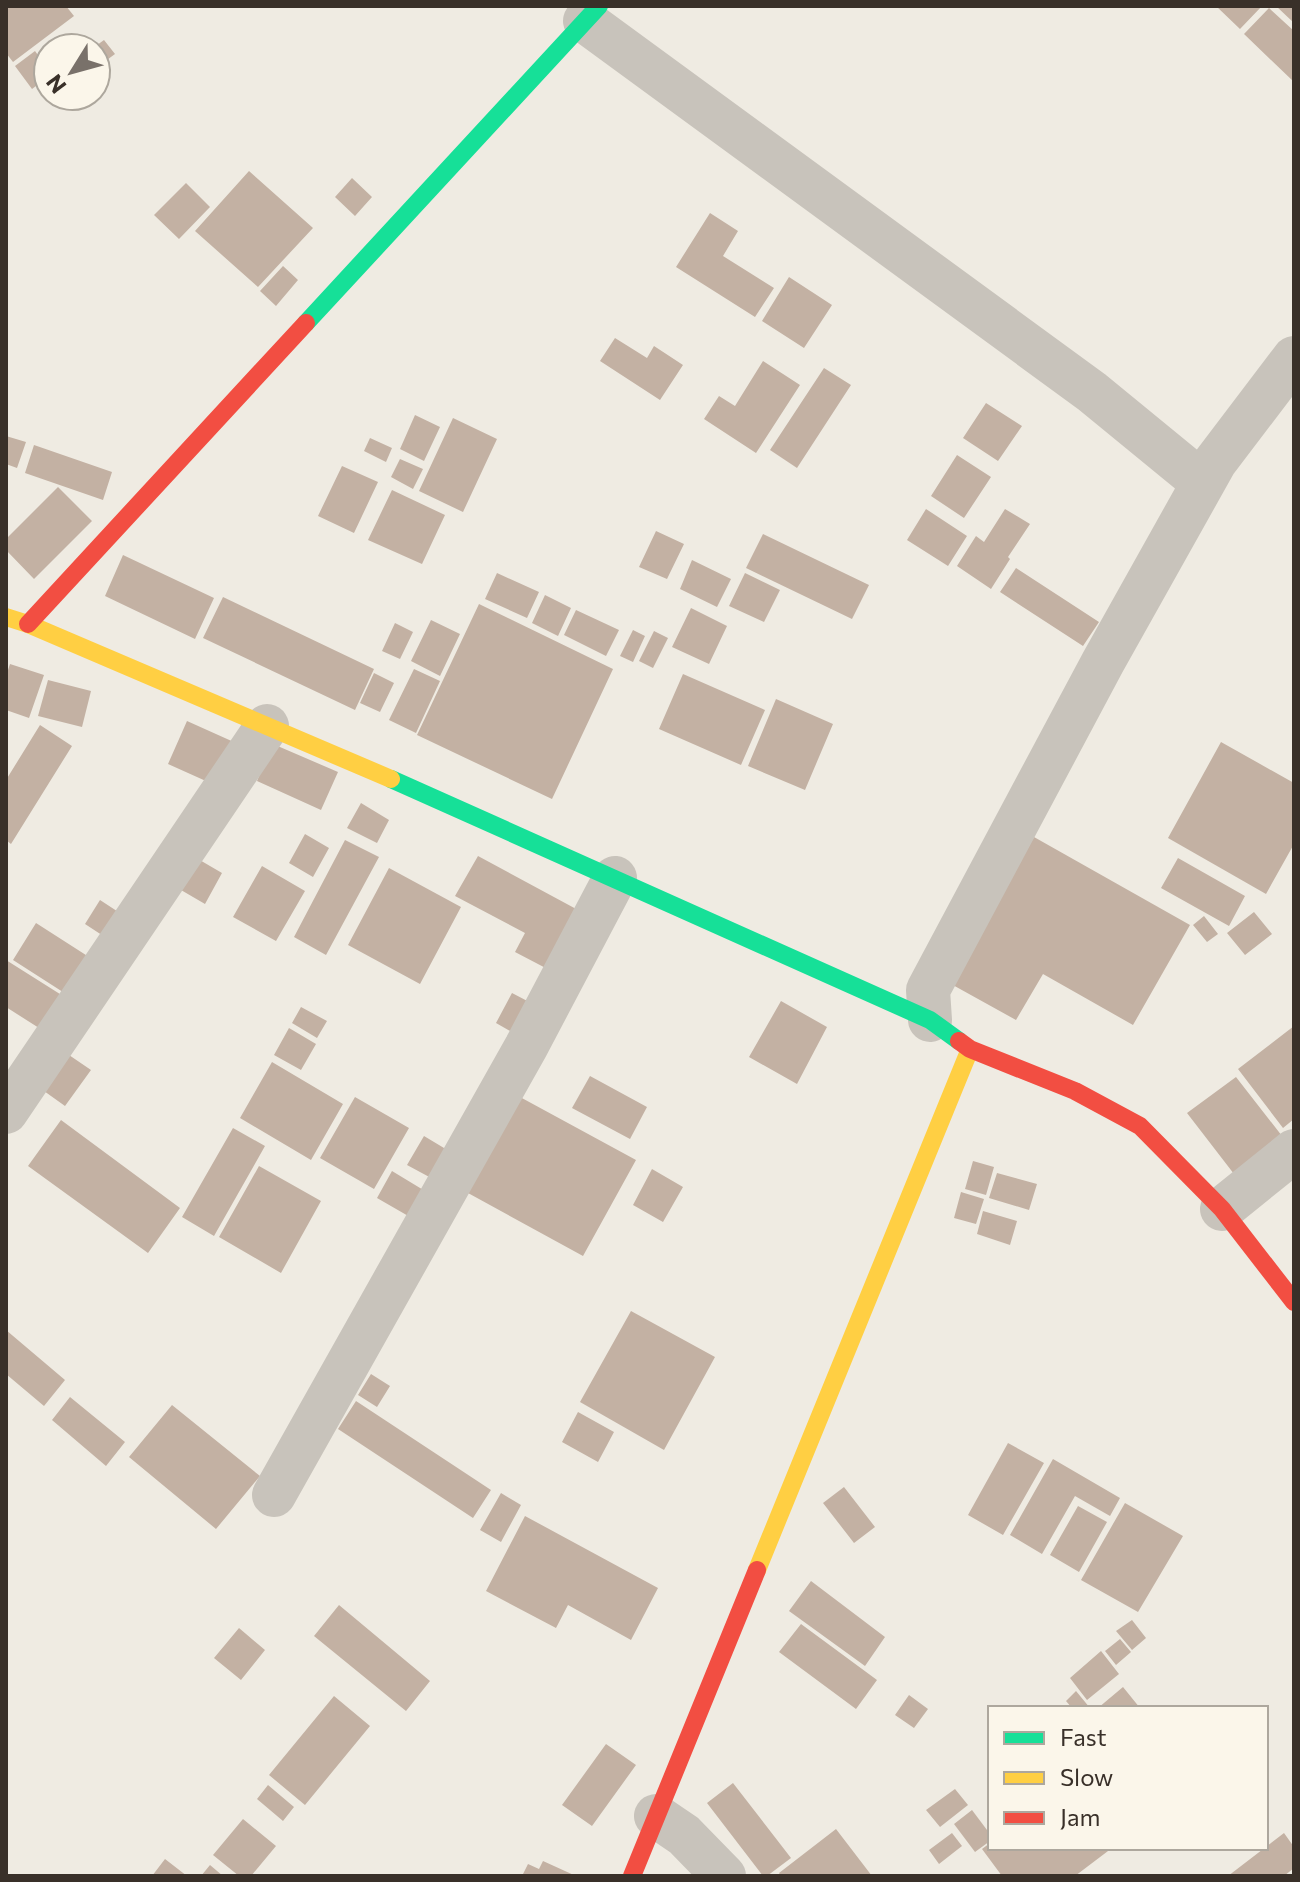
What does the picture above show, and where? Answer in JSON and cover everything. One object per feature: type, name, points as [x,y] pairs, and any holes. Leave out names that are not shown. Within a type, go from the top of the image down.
[{"type":"street","points":[[28,624],[592,14],[1092,392],[1203,483]]},
{"type":"street","points":[[930,1020],[928,990],[1103,662],[1215,462],[1294,358]]},
{"type":"street","points":[[6,617],[451,805],[930,1020],[970,1049],[1075,1091],[1140,1126],[1222,1209],[1294,1302]]},
{"type":"street","points":[[6,1112],[267,726]]},
{"type":"street","points":[[274,1495],[526,1047],[615,878]]},
{"type":"street","points":[[632,1876],[970,1049]]},
{"type":"street","points":[[1222,1209],[1294,1151]]},
{"type":"street","points":[[656,1816],[684,1835],[724,1876]]},
{"type":"building","points":[[6,6],[66,6],[74,16],[53,32],[32,32],[32,48],[13,62],[6,53]]},
{"type":"building","points":[[1216,6],[1262,6],[1240,29]]},
{"type":"building","points":[[1276,6],[1294,6],[1294,23]]},
{"type":"building","points":[[1269,8],[1294,31],[1294,82],[1244,34]]},
{"type":"building","points":[[32,53],[32,89],[15,66]]},
{"type":"building","points":[[249,171],[313,228],[258,287],[195,231]]},
{"type":"building","points":[[352,178],[372,197],[355,216],[335,197]]},
{"type":"building","points":[[186,183],[210,207],[179,239],[154,215]]},
{"type":"building","points":[[710,213],[738,231],[723,256],[774,288],[755,317],[676,267]]},
{"type":"building","points":[[283,266],[298,280],[276,306],[260,291]]},
{"type":"building","points":[[789,277],[832,305],[804,348],[762,321]]},
{"type":"building","points":[[615,338],[647,358],[654,346],[683,365],[660,400],[600,361]]},
{"type":"building","points":[[763,361],[800,385],[756,453],[704,419],[719,396],[735,406]]},
{"type":"building","points":[[824,368],[851,385],[797,468],[770,450]]},
{"type":"building","points":[[986,403],[1022,426],[998,461],[963,438]]},
{"type":"building","points":[[415,415],[440,427],[424,461],[400,449]]},
{"type":"building","points":[[453,418],[497,439],[463,512],[419,491]]},
{"type":"building","points":[[6,436],[26,442],[17,468],[6,464]]},
{"type":"building","points":[[370,438],[392,448],[386,462],[364,451]]},
{"type":"building","points":[[34,445],[112,472],[103,500],[25,473]]},
{"type":"building","points":[[957,455],[991,477],[964,518],[931,496]]},
{"type":"building","points":[[400,459],[423,469],[413,489],[391,477]]},
{"type":"building","points":[[342,466],[378,482],[354,533],[318,516]]},
{"type":"building","points":[[58,487],[92,521],[34,579],[6,550],[6,539]]},
{"type":"building","points":[[392,490],[445,515],[422,564],[368,540]]},
{"type":"building","points":[[926,509],[967,536],[948,566],[907,540]]},
{"type":"building","points":[[1005,509],[1030,524],[991,589],[957,566],[976,536],[984,542]]},
{"type":"building","points":[[656,531],[684,544],[667,579],[639,567]]},
{"type":"building","points":[[763,534],[869,585],[852,619],[746,568]]},
{"type":"building","points":[[123,555],[214,598],[195,639],[105,596]]},
{"type":"building","points":[[692,560],[731,579],[717,607],[680,589]]},
{"type":"building","points":[[1016,568],[1099,622],[1083,646],[1000,592]]},
{"type":"building","points":[[497,573],[539,592],[527,618],[485,599]]},
{"type":"building","points":[[745,573],[780,590],[764,622],[729,606]]},
{"type":"building","points":[[545,595],[571,608],[558,636],[532,623]]},
{"type":"building","points":[[223,597],[374,669],[355,710],[203,638]]},
{"type":"building","points":[[479,604],[613,669],[552,799],[417,735]]},
{"type":"building","points":[[691,608],[727,626],[709,664],[672,647]]},
{"type":"building","points":[[576,610],[619,630],[606,656],[564,635]]},
{"type":"building","points":[[431,620],[460,634],[440,676],[411,661]]},
{"type":"building","points":[[395,623],[413,632],[400,659],[382,651]]},
{"type":"building","points":[[633,630],[645,636],[633,662],[620,656]]},
{"type":"building","points":[[654,631],[668,638],[653,668],[639,661]]},
{"type":"building","points":[[10,664],[44,675],[29,718],[6,710],[6,676]]},
{"type":"building","points":[[414,669],[440,681],[416,733],[389,720]]},
{"type":"building","points":[[374,673],[394,683],[380,712],[360,703]]},
{"type":"building","points":[[683,674],[765,710],[741,765],[659,729]]},
{"type":"building","points":[[48,680],[91,691],[82,727],[38,716]]},
{"type":"building","points":[[776,699],[833,724],[805,790],[748,766]]},
{"type":"building","points":[[187,721],[236,743],[217,786],[168,764]]},
{"type":"building","points":[[40,725],[72,746],[11,844],[6,840],[6,780]]},
{"type":"building","points":[[1221,742],[1294,783],[1294,844],[1266,894],[1168,838]]},
{"type":"building","points":[[273,744],[338,772],[321,810],[257,781]]},
{"type":"building","points":[[361,803],[389,820],[377,843],[347,828]]},
{"type":"building","points":[[305,834],[329,848],[313,877],[289,863]]},
{"type":"building","points":[[1034,837],[1190,925],[1133,1025],[1043,974],[1016,1020],[951,984]]},
{"type":"building","points":[[345,840],[379,857],[326,955],[294,937]]},
{"type":"building","points":[[478,856],[591,917],[559,975],[515,952],[525,933],[455,896]]},
{"type":"building","points":[[1178,858],[1245,896],[1229,926],[1161,888]]},
{"type":"building","points":[[198,859],[222,873],[205,904],[181,890]]},
{"type":"building","points":[[262,866],[305,891],[276,941],[233,917]]},
{"type":"building","points":[[389,868],[461,907],[420,984],[348,945]]},
{"type":"building","points":[[100,900],[126,917],[111,941],[85,924]]},
{"type":"building","points":[[1254,912],[1272,934],[1245,955],[1227,933]]},
{"type":"building","points":[[1204,916],[1218,934],[1207,942],[1193,925]]},
{"type":"building","points":[[36,923],[89,957],[66,994],[13,960]]},
{"type":"building","points":[[6,960],[71,1001],[50,1035],[6,1007]]},
{"type":"building","points":[[512,993],[535,1005],[519,1036],[496,1023]]},
{"type":"building","points":[[781,1001],[827,1027],[797,1084],[749,1057]]},
{"type":"building","points":[[301,1007],[327,1021],[317,1038],[292,1023]]},
{"type":"building","points":[[1294,1026],[1294,1119],[1283,1128],[1238,1069]]},
{"type":"building","points":[[289,1028],[316,1044],[301,1070],[274,1055]]},
{"type":"building","points":[[69,1055],[91,1070],[65,1106],[44,1091]]},
{"type":"building","points":[[272,1062],[343,1104],[311,1160],[240,1118]]},
{"type":"building","points":[[590,1076],[647,1107],[630,1139],[572,1108]]},
{"type":"building","points":[[1236,1077],[1282,1136],[1234,1174],[1187,1113]]},
{"type":"building","points":[[355,1097],[409,1128],[374,1189],[320,1158]]},
{"type":"building","points":[[520,1097],[636,1160],[583,1256],[468,1193]]},
{"type":"building","points":[[61,1120],[180,1208],[148,1253],[28,1166]]},
{"type":"building","points":[[233,1128],[265,1146],[214,1236],[182,1217]]},
{"type":"building","points":[[424,1136],[449,1151],[433,1179],[407,1165]]},
{"type":"building","points":[[973,1161],[994,1167],[986,1195],[965,1189]]},
{"type":"building","points":[[259,1166],[321,1201],[281,1273],[219,1237]]},
{"type":"building","points":[[652,1169],[683,1187],[663,1222],[633,1205]]},
{"type":"building","points":[[392,1171],[425,1191],[410,1217],[377,1198]]},
{"type":"building","points":[[997,1173],[1037,1184],[1029,1210],[989,1198]]},
{"type":"building","points":[[961,1192],[984,1199],[976,1224],[954,1218]]},
{"type":"building","points":[[983,1211],[1017,1221],[1010,1245],[977,1234]]},
{"type":"building","points":[[631,1311],[715,1357],[664,1450],[580,1402]]},
{"type":"building","points":[[6,1330],[65,1380],[44,1406],[6,1374]]},
{"type":"building","points":[[371,1374],[390,1386],[377,1407],[358,1395]]},
{"type":"building","points":[[70,1397],[125,1442],[106,1466],[52,1420]]},
{"type":"building","points":[[356,1401],[491,1490],[473,1518],[338,1429]]},
{"type":"building","points":[[172,1405],[260,1476],[216,1529],[129,1457]]},
{"type":"building","points":[[578,1412],[614,1432],[598,1462],[562,1442]]},
{"type":"building","points":[[1008,1443],[1044,1463],[1003,1535],[968,1515]]},
{"type":"building","points":[[1053,1459],[1120,1498],[1110,1516],[1075,1496],[1042,1554],[1010,1535]]},
{"type":"building","points":[[844,1487],[875,1527],[854,1543],[823,1503]]},
{"type":"building","points":[[501,1493],[521,1505],[501,1542],[480,1530]]},
{"type":"building","points":[[1125,1503],[1183,1536],[1138,1612],[1081,1580]]},
{"type":"building","points":[[1078,1506],[1107,1522],[1079,1572],[1050,1555]]},
{"type":"building","points":[[525,1516],[658,1588],[631,1640],[568,1605],[556,1628],[486,1591]]},
{"type":"building","points":[[811,1581],[885,1637],[865,1666],[789,1611]]},
{"type":"building","points":[[339,1605],[430,1681],[406,1711],[314,1636]]},
{"type":"building","points":[[1132,1620],[1146,1638],[1132,1650],[1116,1631]]},
{"type":"building","points":[[801,1624],[877,1680],[856,1709],[779,1652]]},
{"type":"building","points":[[239,1628],[265,1650],[241,1680],[214,1658]]},
{"type":"building","points":[[1120,1639],[1131,1652],[1116,1665],[1105,1651]]},
{"type":"building","points":[[1101,1651],[1119,1674],[1087,1700],[1070,1678]]},
{"type":"building","points":[[1123,1687],[1138,1706],[1100,1706]]},
{"type":"building","points":[[1076,1691],[1088,1706],[1070,1706],[1066,1701]]},
{"type":"building","points":[[909,1695],[928,1709],[914,1728],[895,1715]]},
{"type":"building","points":[[334,1696],[370,1726],[305,1805],[269,1775]]},
{"type":"building","points":[[606,1744],[636,1765],[592,1826],[562,1805]]},
{"type":"building","points":[[733,1783],[791,1858],[767,1876],[763,1876],[707,1803]]},
{"type":"building","points":[[268,1785],[294,1807],[283,1821],[257,1799]]},
{"type":"building","points":[[955,1789],[968,1805],[940,1827],[926,1810]]},
{"type":"building","points":[[972,1810],[988,1831],[988,1842],[975,1852],[954,1824]]},
{"type":"building","points":[[243,1819],[276,1846],[251,1876],[239,1876],[213,1855]]},
{"type":"building","points":[[836,1829],[872,1876],[781,1876],[779,1873]]},
{"type":"building","points":[[952,1833],[962,1846],[939,1864],[929,1850]]},
{"type":"building","points":[[1284,1833],[1294,1847],[1294,1868],[1284,1876],[1228,1876],[1262,1850],[1268,1850],[1268,1845]]},
{"type":"building","points":[[988,1844],[988,1850],[1109,1850],[1075,1876],[1002,1876],[982,1849]]},
{"type":"building","points":[[165,1859],[187,1876],[152,1876]]},
{"type":"building","points":[[543,1861],[576,1876],[522,1876],[528,1864],[539,1869]]},
{"type":"building","points":[[210,1865],[223,1876],[201,1876]]},
{"type":"traffic: fast","points":[[306,323],[599,6]]},
{"type":"traffic: fast","points":[[391,779],[930,1020],[959,1041]]},
{"type":"traffic: slow","points":[[6,617],[391,779]]},
{"type":"traffic: slow","points":[[757,1570],[970,1049]]},
{"type":"traffic: jam","points":[[28,624],[306,323]]},
{"type":"traffic: jam","points":[[959,1041],[970,1049],[1075,1091],[1140,1126],[1222,1209],[1294,1302]]},
{"type":"traffic: jam","points":[[632,1876],[757,1570]]}]
